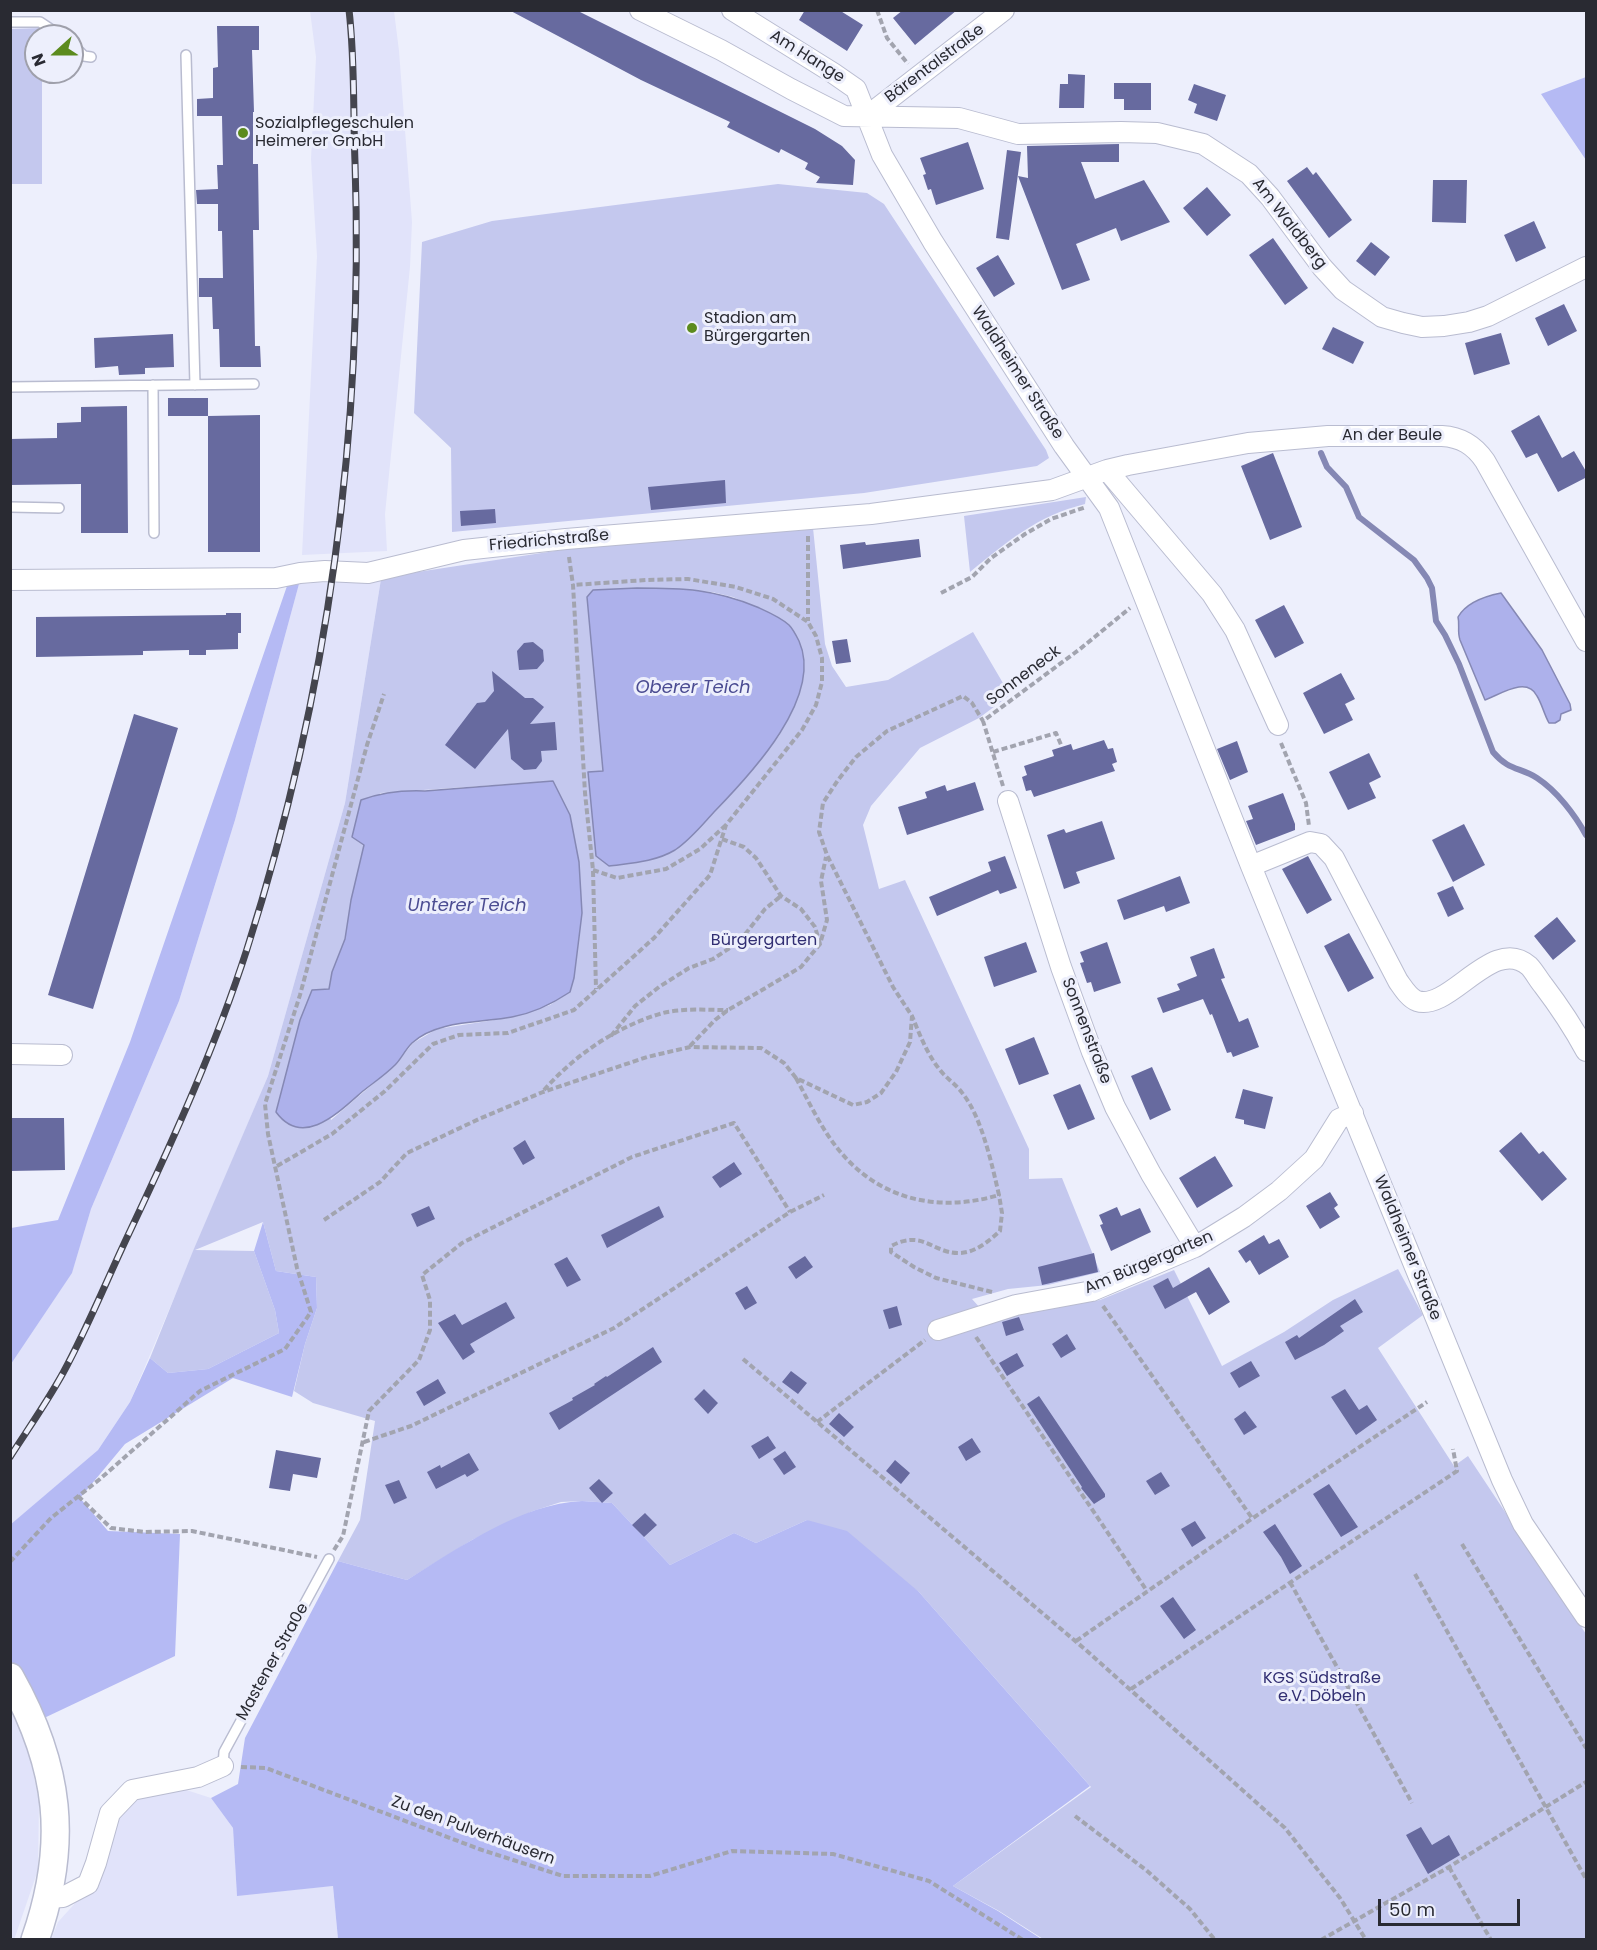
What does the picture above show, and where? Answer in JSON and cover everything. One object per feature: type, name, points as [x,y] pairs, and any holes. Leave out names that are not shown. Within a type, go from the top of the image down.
[{"type":"main road","points":[[10,1677],[37,1734],[54,1798],[56,1833],[54,1863],[48,1898],[35,1940]]},
{"type":"street","points":[[640,10],[721,50],[844,116],[866,117]]},
{"type":"street","name":"Am Hange","points":[[732,10],[856,89],[866,117]]},
{"type":"street","name":"Bärentalstraße","points":[[866,117],[1004,10]]},
{"type":"street","name":"Am Waldberg","points":[[866,117],[959,118],[1018,134],[1156,133],[1203,144],[1249,174],[1270,197],[1342,290],[1382,317],[1422,327],[1469,322],[1587,267]]},
{"type":"street","name":"Waldheimer Straße","points":[[866,117],[882,155],[933,242],[1086,478],[1101,497],[1115,524],[1251,866],[1502,1480],[1523,1524],[1587,1617]]},
{"type":"street","name":"An der Beule","points":[[1086,478],[1107,470],[1248,443],[1291,438],[1455,437],[1472,446],[1485,461],[1587,641]]},
{"type":"street","points":[[1107,470],[1212,594],[1235,630],[1278,725]]},
{"type":"street","name":"Friedrichstraße","points":[[10,580],[276,578],[324,571],[368,573],[464,550],[566,539],[871,514],[1052,490],[1086,478]]},
{"type":"street","name":"Sonnenstraße","points":[[1008,801],[1061,967],[1115,1107],[1151,1174],[1195,1247]]},
{"type":"street","points":[[1251,866],[1310,842],[1321,844],[1334,858],[1398,981],[1411,998],[1419,1002],[1430,1001],[1458,986],[1486,966],[1503,958],[1516,960],[1528,966],[1566,1016],[1587,1051]]},
{"type":"street","points":[[10,1054],[62,1055]]},
{"type":"street","name":"Am Bürgergarten","points":[[938,1330],[1018,1305],[1092,1291],[1195,1247],[1244,1217],[1279,1191],[1314,1159],[1339,1119],[1353,1113]]},
{"type":"street","points":[[48,1898],[63,1897],[88,1884],[110,1813],[132,1790],[198,1777],[223,1766]]},
{"type":"lane","points":[[10,22],[40,22],[43,24]]},
{"type":"lane","points":[[186,55],[195,385]]},
{"type":"lane","points":[[84,56],[91,57]]},
{"type":"lane","points":[[10,387],[254,384]]},
{"type":"lane","points":[[153,385],[154,533]]},
{"type":"lane","points":[[10,507],[59,508]]},
{"type":"lane","name":"Mastener Stra0e","points":[[223,1766],[224,1752],[329,1559]]},
{"type":"path","points":[[877,10],[887,38],[906,62]]},
{"type":"path","points":[[941,593],[972,577],[991,558],[1025,534],[1051,519],[1087,507],[1101,497]]},
{"type":"path","points":[[808,519],[808,622]]},
{"type":"path","points":[[566,539],[573,585],[585,794],[593,870],[597,990]]},
{"type":"path","points":[[573,585],[688,579],[736,587],[772,599],[808,622],[816,636],[822,658],[822,682],[816,705],[802,730],[726,825],[700,849],[666,869],[617,878],[593,870]]},
{"type":"path","name":"Sonneneck","points":[[1008,801],[983,721],[1080,649],[1144,597]]},
{"type":"path","points":[[10,1562],[51,1518],[200,1390],[285,1350],[311,1312],[297,1268],[277,1166],[268,1134],[265,1104],[300,995],[367,745],[384,694]]},
{"type":"path","points":[[983,721],[972,703],[963,696],[887,731],[856,757],[837,780],[823,803],[819,832],[826,855],[893,987],[912,1016],[928,1053],[941,1072],[964,1094],[982,1133],[999,1195],[1002,1213],[1000,1232],[982,1246],[961,1253],[948,1252],[923,1241],[901,1241],[891,1246],[891,1252],[936,1278],[987,1290],[1018,1305]]},
{"type":"path","points":[[1278,725],[1277,734],[1308,810],[1310,842]]},
{"type":"path","points":[[993,752],[1056,733],[1062,747]]},
{"type":"path","points":[[277,1166],[341,1127],[385,1091],[433,1044],[459,1035],[508,1032],[574,1011],[654,939],[710,875],[726,825]]},
{"type":"path","points":[[722,839],[744,847],[756,858],[781,896],[801,909],[815,927],[820,944]]},
{"type":"path","points":[[690,1047],[714,1020],[801,967],[820,944],[826,920],[821,881],[826,855]]},
{"type":"path","points":[[611,1036],[635,1006],[659,987],[689,968],[713,959],[739,942],[765,909],[781,896]]},
{"type":"path","points":[[543,1092],[562,1070],[590,1048],[635,1024],[664,1013],[728,1010]]},
{"type":"path","points":[[796,1078],[853,1105],[867,1102],[881,1093],[896,1072],[910,1042],[912,1016]]},
{"type":"path","points":[[324,1220],[380,1182],[407,1153],[543,1092],[647,1058],[690,1047],[762,1048],[784,1063],[796,1078],[838,1149],[865,1177],[883,1188],[909,1199],[937,1203],[966,1203],[999,1195]]},
{"type":"path","points":[[78,1496],[111,1528],[145,1532],[192,1531],[329,1559],[342,1536],[369,1411],[419,1360],[430,1330],[430,1300],[422,1275],[462,1243],[632,1157],[734,1123],[790,1212]]},
{"type":"path","points":[[364,1442],[411,1426],[614,1328],[790,1212],[824,1195]]},
{"type":"path","points":[[1092,1291],[1253,1518]]},
{"type":"path","points":[[966,1321],[1147,1591]]},
{"type":"path","points":[[817,1422],[938,1330]]},
{"type":"path","points":[[743,1359],[1076,1641],[1285,1828],[1340,1898],[1366,1940]]},
{"type":"path","points":[[1076,1641],[1253,1518],[1427,1402]]},
{"type":"path","points":[[1131,1689],[1457,1471],[1453,1449]]},
{"type":"path","points":[[1462,1544],[1587,1748]]},
{"type":"path","points":[[1415,1574],[1587,1879]]},
{"type":"path","points":[[1290,1582],[1412,1803]]},
{"type":"path","name":"Zu den Pulverhäusern","points":[[223,1766],[266,1768],[479,1849],[563,1875],[650,1876],[732,1851],[833,1854],[929,1881],[1023,1940]]},
{"type":"path","points":[[1321,1940],[1449,1867],[1545,1805],[1587,1782]]},
{"type":"path","points":[[1075,1816],[1146,1869],[1190,1909],[1215,1940]]},
{"type":"path","points":[[1449,1867],[1491,1940]]},
{"type":"shaded area","points":[[310,11],[394,11],[412,222],[410,267],[385,514],[387,551],[302,555],[317,256],[311,159],[316,57]]},
{"type":"shaded area","points":[[1586,77],[1586,160],[1541,94]]},
{"type":"shaded area","points":[[381,579],[345,803],[268,1076],[130,1402],[98,1450],[11,1525],[11,1364],[72,1272],[91,1209],[179,1001],[235,820],[299,584]]},
{"type":"shaded area","points":[[299,584],[235,820],[179,1001],[91,1209],[72,1273],[11,1364],[11,1228],[58,1220],[130,1042],[287,586]]},
{"type":"shaded area","points":[[263,1222],[276,1271],[316,1277],[317,1308],[305,1344],[292,1397],[233,1378],[125,1444],[80,1498],[108,1531],[180,1534],[175,1656],[42,1719],[11,1662],[10,1525],[98,1450],[130,1402],[150,1358],[168,1373],[208,1369],[279,1333],[275,1310],[254,1251]]},
{"type":"shaded area","points":[[582,1501],[612,1503],[670,1565],[734,1533],[756,1543],[807,1520],[847,1531],[919,1592],[1090,1786],[953,1886],[1043,1940],[338,1939],[333,1886],[237,1896],[233,1828],[211,1798],[238,1784],[245,1738],[338,1561],[407,1580],[469,1542],[513,1519],[559,1504]]},
{"type":"shaded area","points":[[10,1711],[26,1740],[39,1801],[38,1870],[14,1940],[10,1939]]},
{"type":"shaded area","points":[[174,1786],[211,1798],[233,1828],[237,1895],[333,1886],[338,1939],[51,1940],[58,1922],[88,1889],[115,1816],[135,1794]]},
{"type":"green space","points":[[10,29],[24,29],[24,84],[42,84],[42,184],[11,184]]},
{"type":"green space","name":"Stadion am Bürgergarten","points":[[778,184],[867,193],[884,204],[1046,450],[1049,458],[1037,466],[864,493],[452,532],[451,448],[414,413],[422,242],[492,221]]},
{"type":"green space","points":[[1086,497],[1085,504],[1052,515],[1024,531],[970,572],[964,516]]},
{"type":"green space","name":"KGS Südstraße e.V. Döbeln","points":[[813,528],[825,644],[832,666],[846,687],[888,680],[973,632],[1010,695],[979,718],[920,748],[871,806],[863,825],[879,889],[905,880],[1029,1149],[1029,1179],[1062,1178],[1100,1272],[1048,1285],[1008,1289],[972,1299],[990,1319],[1100,1300],[1174,1270],[1222,1366],[1284,1332],[1333,1300],[1398,1269],[1423,1315],[1378,1348],[1454,1466],[1468,1456],[1586,1634],[1586,1939],[1043,1939],[953,1886],[1091,1787],[919,1592],[807,1520],[756,1543],[734,1533],[670,1565],[612,1503],[582,1501],[561,1502],[533,1511],[472,1540],[407,1580],[338,1561],[360,1520],[375,1421],[313,1403],[294,1391],[305,1344],[317,1308],[316,1277],[276,1271],[263,1222],[195,1250],[254,1251],[275,1310],[279,1333],[208,1369],[168,1373],[150,1358],[193,1251],[268,1076],[345,803],[381,579],[607,543]],"holes":[[[661,588],[712,592],[733,597],[767,612],[790,626],[800,644],[788,717],[779,736],[734,791],[675,850],[588,772],[603,771]],[[553,781],[570,816],[578,936],[574,978],[570,992],[550,1005],[513,1017],[437,1029],[413,1043],[395,1065],[331,1120],[300,1020],[312,990],[329,989],[332,972],[345,939],[351,900],[380,793]]]},
{"type":"water","name":"Oberer Teich","points":[[669,588],[712,593],[757,607],[778,617],[790,627],[799,641],[804,663],[801,686],[793,710],[780,733],[764,756],[696,832],[686,842],[667,854],[643,861],[609,866],[596,856],[588,772],[603,771],[587,597],[593,590]]},
{"type":"water","points":[[1501,593],[1542,650],[1570,704],[1571,710],[1561,714],[1560,720],[1555,723],[1549,723],[1537,696],[1527,687],[1513,688],[1485,700],[1460,640],[1458,617],[1462,612],[1477,601]]},
{"type":"water","name":"Unterer Teich","points":[[553,781],[570,815],[579,862],[582,913],[574,978],[570,992],[528,1013],[446,1026],[434,1030],[412,1043],[391,1069],[332,1117],[309,1127],[298,1127],[287,1123],[276,1112],[300,1020],[312,990],[329,989],[332,972],[345,939],[351,900],[364,845],[352,837],[361,800],[400,791]]},
{"type":"building","points":[[509,10],[576,10],[815,129],[842,146],[855,160],[853,185],[816,183],[820,177],[805,169],[808,163],[781,149],[779,153],[727,127],[730,122],[641,80]]},
{"type":"building","points":[[805,10],[839,10],[863,25],[847,51],[799,20]]},
{"type":"building","points":[[903,10],[957,10],[915,45],[893,18]]},
{"type":"building","points":[[217,26],[259,26],[259,50],[252,50],[253,164],[258,164],[259,230],[253,230],[255,346],[260,346],[261,367],[220,367],[219,329],[213,329],[212,297],[199,297],[199,278],[223,278],[222,231],[218,231],[218,204],[197,204],[196,190],[218,189],[217,165],[223,165],[222,116],[197,116],[197,99],[213,98],[213,68],[218,67]]},
{"type":"building","points":[[1068,74],[1085,75],[1084,108],[1059,108],[1060,84],[1068,84]]},
{"type":"building","points":[[1114,83],[1151,83],[1151,110],[1124,110],[1124,99],[1114,99]]},
{"type":"building","points":[[1194,84],[1226,95],[1217,121],[1194,113],[1197,104],[1188,100]]},
{"type":"building","points":[[968,142],[984,189],[936,205],[931,189],[928,190],[923,175],[926,174],[920,158]]},
{"type":"building","points":[[1119,144],[1119,162],[1081,162],[1095,199],[1144,180],[1170,222],[1121,241],[1116,228],[1076,244],[1090,280],[1062,290],[1018,176],[1028,178],[1027,146]]},
{"type":"building","points":[[1007,150],[1021,152],[1009,240],[996,238]]},
{"type":"building","points":[[1307,167],[1313,175],[1316,172],[1352,220],[1329,238],[1287,181]]},
{"type":"building","points":[[1433,180],[1467,180],[1466,223],[1432,222]]},
{"type":"building","points":[[1207,187],[1231,215],[1207,236],[1183,208]]},
{"type":"building","points":[[1534,221],[1546,248],[1516,262],[1504,235]]},
{"type":"building","points":[[1273,238],[1308,288],[1285,305],[1249,255]]},
{"type":"building","points":[[1371,242],[1390,257],[1375,276],[1356,261]]},
{"type":"building","points":[[998,255],[1015,284],[994,297],[976,268]]},
{"type":"building","points":[[1564,304],[1577,331],[1548,346],[1535,318]]},
{"type":"building","points":[[1333,327],[1364,342],[1353,364],[1322,349]]},
{"type":"building","points":[[1501,333],[1510,364],[1474,375],[1465,343]]},
{"type":"building","points":[[173,334],[174,367],[145,368],[145,374],[119,375],[118,366],[95,368],[94,338]]},
{"type":"building","points":[[168,398],[208,398],[208,416],[168,416]]},
{"type":"building","points":[[127,406],[128,533],[81,533],[81,484],[10,485],[10,439],[57,438],[57,423],[81,422],[81,407]]},
{"type":"building","points":[[260,415],[260,552],[208,552],[208,416]]},
{"type":"building","points":[[1539,415],[1562,458],[1574,451],[1587,473],[1587,477],[1558,492],[1537,453],[1526,458],[1511,431]]},
{"type":"building","points":[[1273,453],[1302,527],[1270,540],[1241,466]]},
{"type":"building","points":[[725,480],[726,503],[651,510],[648,487]]},
{"type":"building","points":[[495,509],[496,523],[461,526],[460,511]]},
{"type":"building","points":[[919,539],[921,557],[843,569],[840,545],[865,542],[866,545]]},
{"type":"building","points":[[1284,605],[1304,643],[1275,658],[1255,620]]},
{"type":"building","points":[[226,613],[241,613],[238,649],[206,650],[206,655],[189,655],[189,650],[143,651],[143,655],[36,657],[36,617],[226,615]]},
{"type":"building","points":[[847,639],[851,662],[836,664],[832,641]]},
{"type":"building","points":[[533,642],[543,650],[544,661],[537,669],[519,670],[517,651],[524,643]]},
{"type":"building","points":[[492,671],[525,698],[533,698],[544,707],[530,724],[555,722],[557,750],[541,751],[542,761],[536,769],[524,770],[511,759],[508,729],[475,769],[445,745],[477,703],[485,702],[494,691]]},
{"type":"building","points":[[1341,673],[1355,699],[1345,704],[1353,720],[1324,734],[1303,693]]},
{"type":"building","points":[[134,714],[178,728],[93,1009],[48,995]]},
{"type":"building","points":[[1104,740],[1108,749],[1113,748],[1117,762],[1112,764],[1115,771],[1034,797],[1031,790],[1026,791],[1022,777],[1027,775],[1024,766],[1054,756],[1052,750],[1071,744],[1073,750]]},
{"type":"building","points":[[1237,741],[1248,772],[1230,780],[1217,749]]},
{"type":"building","points":[[1369,753],[1381,777],[1369,783],[1376,798],[1348,810],[1329,772]]},
{"type":"building","points":[[975,782],[984,810],[907,835],[898,807],[927,798],[925,792],[945,785],[947,791]]},
{"type":"building","points":[[1283,793],[1295,824],[1295,830],[1256,845],[1246,821],[1253,819],[1248,806]]},
{"type":"building","points":[[1102,821],[1115,859],[1076,872],[1080,883],[1064,889],[1047,835],[1064,829],[1066,833]]},
{"type":"building","points":[[1464,824],[1485,865],[1453,882],[1432,840]]},
{"type":"building","points":[[1005,856],[1017,888],[1000,894],[998,890],[937,916],[929,897],[991,871],[988,862]]},
{"type":"building","points":[[1308,856],[1332,900],[1307,914],[1282,869]]},
{"type":"building","points":[[1180,876],[1190,903],[1166,912],[1164,906],[1124,920],[1117,900]]},
{"type":"building","points":[[1453,886],[1464,909],[1448,917],[1437,893]]},
{"type":"building","points":[[1557,917],[1576,941],[1553,960],[1534,936]]},
{"type":"building","points":[[1349,933],[1374,978],[1348,992],[1324,946]]},
{"type":"building","points":[[1026,942],[1037,972],[994,987],[984,957]]},
{"type":"building","points":[[1107,942],[1121,983],[1094,992],[1091,982],[1087,983],[1080,963],[1084,962],[1080,952]]},
{"type":"building","points":[[1214,948],[1225,978],[1221,979],[1239,1022],[1248,1018],[1259,1047],[1233,1057],[1231,1052],[1227,1053],[1212,1014],[1210,1015],[1203,999],[1163,1013],[1157,998],[1180,990],[1177,984],[1197,976],[1190,957]]},
{"type":"building","points":[[1034,1037],[1049,1074],[1019,1085],[1005,1049]]},
{"type":"building","points":[[1152,1067],[1171,1110],[1150,1120],[1131,1076]]},
{"type":"building","points":[[1080,1084],[1095,1119],[1068,1130],[1053,1095]]},
{"type":"building","points":[[1243,1089],[1273,1097],[1265,1129],[1244,1124],[1244,1120],[1235,1118]]},
{"type":"building","points":[[10,1118],[64,1118],[65,1170],[10,1171]]},
{"type":"building","points":[[1521,1132],[1539,1154],[1543,1151],[1567,1179],[1542,1201],[1499,1151]]},
{"type":"building","points":[[525,1140],[535,1158],[523,1165],[513,1148]]},
{"type":"building","points":[[1215,1156],[1233,1186],[1197,1208],[1179,1178]]},
{"type":"building","points":[[734,1162],[742,1174],[720,1188],[712,1177]]},
{"type":"building","points":[[1330,1192],[1338,1205],[1334,1208],[1340,1217],[1320,1229],[1306,1206]]},
{"type":"building","points":[[429,1206],[435,1219],[417,1227],[411,1214]]},
{"type":"building","points":[[659,1206],[664,1217],[607,1248],[601,1235]]},
{"type":"building","points":[[1117,1207],[1121,1216],[1140,1208],[1151,1232],[1111,1251],[1100,1225],[1103,1224],[1099,1215]]},
{"type":"building","points":[[1264,1235],[1269,1244],[1279,1239],[1289,1257],[1259,1275],[1250,1260],[1246,1263],[1238,1251]]},
{"type":"building","points":[[1094,1253],[1098,1272],[1042,1285],[1038,1267]]},
{"type":"building","points":[[805,1256],[813,1267],[796,1279],[788,1267]]},
{"type":"building","points":[[567,1257],[581,1280],[567,1287],[554,1264]]},
{"type":"building","points":[[1209,1267],[1230,1302],[1209,1315],[1196,1292],[1165,1309],[1153,1286],[1168,1278],[1173,1288]]},
{"type":"building","points":[[747,1286],[757,1303],[745,1310],[735,1293]]},
{"type":"building","points":[[1355,1299],[1363,1312],[1340,1326],[1344,1331],[1324,1345],[1295,1360],[1285,1342],[1297,1335],[1299,1338]]},
{"type":"building","points":[[506,1302],[515,1318],[470,1344],[475,1352],[463,1360],[438,1323],[455,1314],[462,1325]]},
{"type":"building","points":[[897,1306],[902,1325],[889,1329],[883,1310]]},
{"type":"building","points":[[1019,1317],[1024,1330],[1006,1336],[1002,1322]]},
{"type":"building","points":[[1067,1334],[1076,1349],[1061,1358],[1052,1344]]},
{"type":"building","points":[[653,1347],[662,1362],[559,1430],[549,1413],[573,1400],[572,1398]]},
{"type":"building","points":[[1017,1353],[1024,1366],[1007,1376],[999,1363]]},
{"type":"building","points":[[1251,1361],[1260,1376],[1239,1388],[1230,1373]]},
{"type":"building","points":[[791,1371],[807,1383],[798,1394],[782,1382]]},
{"type":"building","points":[[438,1379],[446,1393],[424,1406],[416,1392]]},
{"type":"building","points":[[704,1389],[718,1403],[708,1414],[694,1399]]},
{"type":"building","points":[[1345,1389],[1359,1410],[1367,1405],[1377,1420],[1356,1435],[1331,1397]]},
{"type":"building","points":[[1039,1396],[1105,1494],[1105,1497],[1094,1504],[1081,1488],[1027,1404]]},
{"type":"building","points":[[1245,1411],[1257,1427],[1244,1435],[1234,1419]]},
{"type":"building","points":[[839,1413],[854,1427],[844,1437],[829,1424]]},
{"type":"building","points":[[768,1436],[776,1448],[759,1459],[751,1446]]},
{"type":"building","points":[[972,1438],[981,1452],[966,1461],[958,1447]]},
{"type":"building","points":[[276,1450],[321,1458],[317,1478],[293,1474],[290,1491],[269,1488]]},
{"type":"building","points":[[785,1451],[796,1467],[784,1475],[773,1459]]},
{"type":"building","points":[[469,1453],[479,1470],[467,1477],[465,1474],[436,1489],[427,1472],[440,1465],[441,1468]]},
{"type":"building","points":[[895,1460],[910,1473],[901,1484],[886,1471]]},
{"type":"building","points":[[1161,1472],[1170,1486],[1155,1495],[1146,1481]]},
{"type":"building","points":[[599,1479],[613,1493],[602,1503],[589,1488]]},
{"type":"building","points":[[399,1480],[407,1498],[394,1504],[385,1485]]},
{"type":"building","points":[[1329,1484],[1358,1527],[1341,1537],[1313,1494]]},
{"type":"building","points":[[645,1513],[657,1525],[644,1537],[632,1525]]},
{"type":"building","points":[[1195,1521],[1206,1538],[1192,1547],[1181,1529]]},
{"type":"building","points":[[1275,1524],[1302,1566],[1290,1574],[1263,1532]]},
{"type":"building","points":[[1173,1597],[1196,1630],[1184,1639],[1160,1606]]},
{"type":"building","points":[[1421,1827],[1432,1845],[1449,1835],[1460,1855],[1428,1874],[1406,1835]]},
{"type":"waterway","points":[[1321,453],[1327,467],[1346,487],[1359,517],[1414,560],[1427,578],[1432,588],[1436,621],[1459,664],[1493,752],[1504,763],[1531,775],[1552,790],[1571,812],[1586,835]]},
{"type":"railway","points":[[10,1457],[57,1384],[81,1338],[194,1091],[247,949],[275,853],[299,756],[319,659],[335,560],[346,461],[353,361],[356,262],[353,67],[349,10]]},
{"type":"place","name":"Sozialpflegeschulen Heimerer GmbH","points":[[243,133]]},
{"type":"place","name":"Stadion am Bürgergarten","points":[[692,328]]},
{"type":"park label","name":"Bürgergarten","points":[[764,941]]}]
